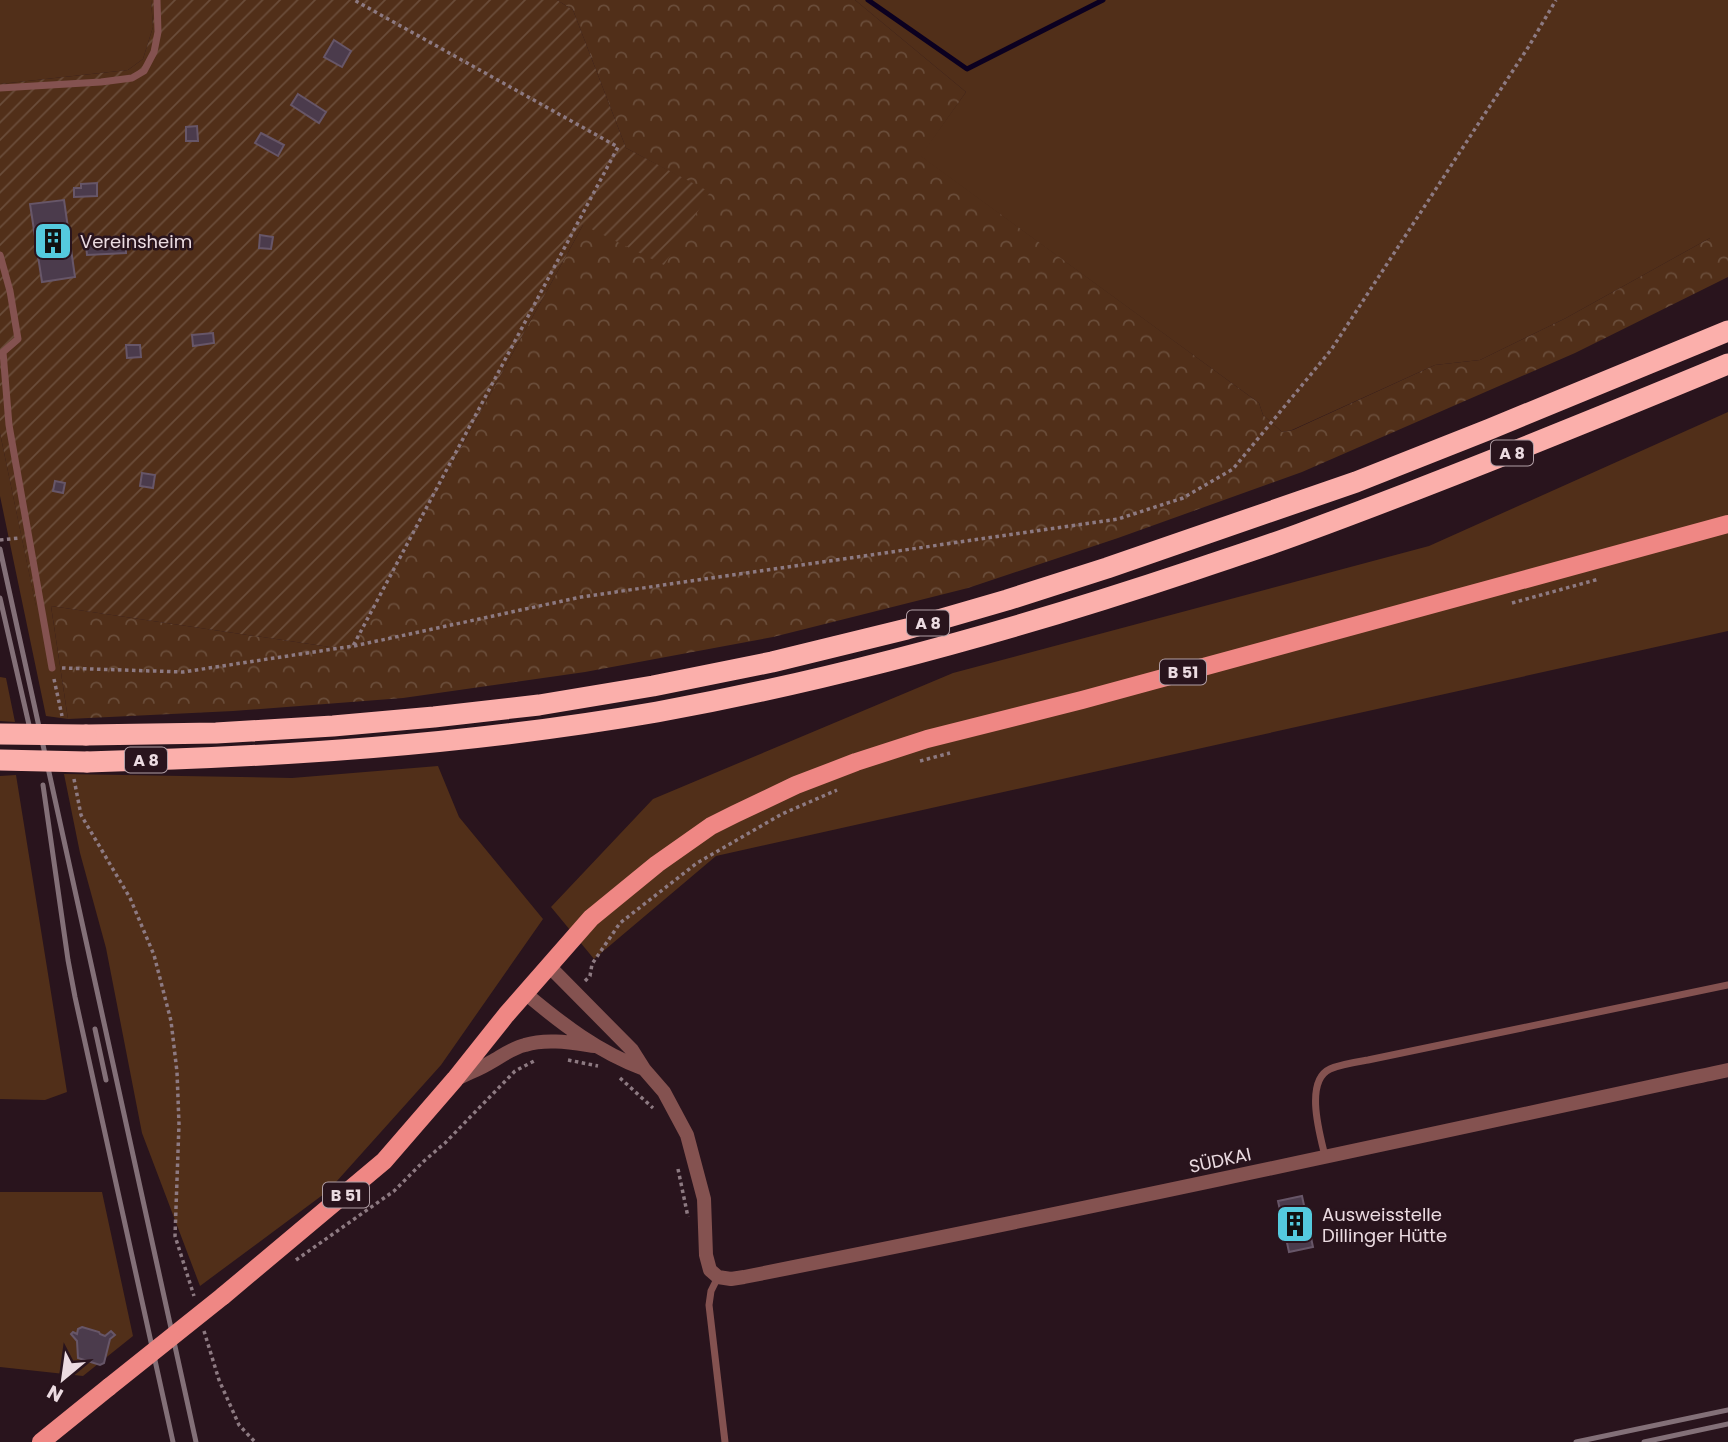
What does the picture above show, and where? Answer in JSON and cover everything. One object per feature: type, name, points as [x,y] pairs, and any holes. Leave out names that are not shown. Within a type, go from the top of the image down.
[{"type":"highway","name":"A 8","points":[[0,734],[216,733],[434,717],[539,705],[772,662],[894,632],[1007,600],[1356,482],[1728,331]]},
{"type":"highway","name":"A 8","points":[[0,760],[80,768],[437,742],[542,730],[658,711],[777,687],[910,656],[1120,595],[1294,536],[1502,457],[1728,364]]},
{"type":"main road","name":"B 51","points":[[41,1442],[372,1173],[592,918],[657,864],[711,826],[796,785],[928,739],[1082,700],[1728,524]]},
{"type":"street","points":[[549,966],[632,1050],[664,1092],[687,1135],[704,1199],[706,1255],[710,1270],[718,1277]]},
{"type":"street","points":[[525,993],[577,1035],[620,1060],[644,1069]]},
{"type":"street","points":[[455,1079],[511,1050],[537,1042],[568,1042],[595,1046]]},
{"type":"street","name":"SÜDKAI","points":[[718,1277],[731,1279],[894,1247],[1728,1070]]},
{"type":"lane","points":[[0,89],[132,78],[144,71],[154,52],[158,32],[157,0]]},
{"type":"lane","points":[[0,255],[10,291],[18,339],[4,352],[9,425],[52,668]]},
{"type":"lane","points":[[1325,1157],[1315,1099],[1319,1083],[1329,1070],[1728,985]]},
{"type":"lane","points":[[718,1277],[709,1305],[725,1442]]},
{"type":"path","points":[[353,646],[618,147],[354,0]]},
{"type":"path","points":[[63,722],[52,668],[183,672],[353,646],[581,597],[1118,519],[1182,498],[1233,469],[1332,350],[1556,0]]},
{"type":"path","points":[[0,540],[29,536]]},
{"type":"path","points":[[1503,605],[1605,577]]},
{"type":"path","points":[[916,763],[953,752]]},
{"type":"path","points":[[80,768],[81,815],[130,898],[154,955],[171,1021],[179,1124],[175,1236],[195,1301]]},
{"type":"path","points":[[576,992],[590,976],[592,964],[620,923],[697,863],[782,814],[843,787]]},
{"type":"path","points":[[558,1058],[597,1065],[606,1070]]},
{"type":"path","points":[[292,1263],[394,1191],[515,1071],[539,1059]]},
{"type":"path","points":[[615,1075],[652,1106],[657,1115]]},
{"type":"path","points":[[678,1168],[688,1220]]},
{"type":"path","points":[[203,1327],[219,1380],[239,1425],[255,1442]]},
{"type":"green space","points":[[0,0],[151,0],[153,27],[143,59],[128,70],[0,84]]},
{"type":"green space","points":[[151,0],[557,0],[573,10],[626,148],[710,192],[664,265],[583,225],[350,650],[51,606],[36,607],[0,433],[0,84],[128,70],[143,59],[153,27]]},
{"type":"green space","points":[[557,0],[855,0],[966,92],[921,156],[1259,403],[1263,415],[1282,432],[1293,430],[1435,365],[1480,360],[1566,318],[1710,238],[1728,238],[1728,277],[1575,353],[1302,472],[968,588],[773,637],[585,672],[403,698],[233,711],[68,719],[51,606],[350,650],[583,225],[710,193],[626,148],[573,10]]},
{"type":"green space","points":[[855,0],[1728,0],[1728,238],[1710,238],[1566,318],[1480,360],[1435,365],[1292,430],[1282,432],[1263,415],[1259,403],[920,156],[966,92]]},
{"type":"green space","points":[[1728,412],[1728,631],[716,856],[594,959],[551,907],[653,799],[953,673],[1429,546]]},
{"type":"green space","points":[[0,433],[36,606],[51,606],[68,719],[46,716],[0,496]]},
{"type":"green space","points":[[0,677],[6,678],[15,722],[0,721]]},
{"type":"green space","points":[[438,766],[459,817],[543,919],[441,1065],[328,1191],[200,1286],[142,1133],[106,948],[80,853],[64,774],[292,778]]},
{"type":"green space","points":[[16,775],[67,1092],[45,1100],[0,1099],[0,776]]},
{"type":"green space","points":[[0,1192],[102,1192],[133,1336],[83,1376],[0,1367]]},
{"type":"building","points":[[334,40],[351,51],[342,67],[324,57]]},
{"type":"building","points":[[298,94],[326,112],[319,123],[291,105]]},
{"type":"building","points":[[197,126],[198,141],[186,141],[186,127]]},
{"type":"building","points":[[261,133],[284,145],[278,156],[255,143]]},
{"type":"building","points":[[97,183],[97,196],[74,197],[74,188],[81,188],[81,184]]},
{"type":"building","name":"Vereinsheim","points":[[64,200],[75,277],[42,282],[30,204]]},
{"type":"building","points":[[260,235],[273,237],[271,249],[259,248]]},
{"type":"building","points":[[126,243],[126,253],[87,255],[86,245]]},
{"type":"building","points":[[213,333],[214,343],[193,346],[192,335]]},
{"type":"building","points":[[126,345],[140,345],[141,357],[127,358]]},
{"type":"building","points":[[142,473],[155,475],[153,488],[140,486]]},
{"type":"building","points":[[55,481],[65,483],[63,493],[53,491]]},
{"type":"building","name":"Ausweisstelle Dillinger Hütte","points":[[1302,1196],[1313,1247],[1289,1252],[1278,1201]]},
{"type":"building","points":[[82,1327],[105,1336],[111,1331],[115,1335],[110,1339],[104,1363],[100,1365],[78,1358],[77,1341],[71,1334],[77,1334]]},
{"type":"waterway","points":[[868,0],[967,69],[1103,0]]},
{"type":"railway","points":[[0,549],[196,1442]]},
{"type":"railway","points":[[0,598],[32,738]]},
{"type":"railway","points":[[43,785],[75,997],[173,1442]]},
{"type":"railway","points":[[95,1029],[106,1080]]},
{"type":"railway","points":[[1576,1442],[1728,1410]]},
{"type":"railway","points":[[1644,1442],[1728,1424]]},
{"type":"place","name":"Vereinsheim","points":[[53,241]]},
{"type":"place","name":"Ausweisstelle Dillinger Hütte","points":[[1295,1224]]}]
